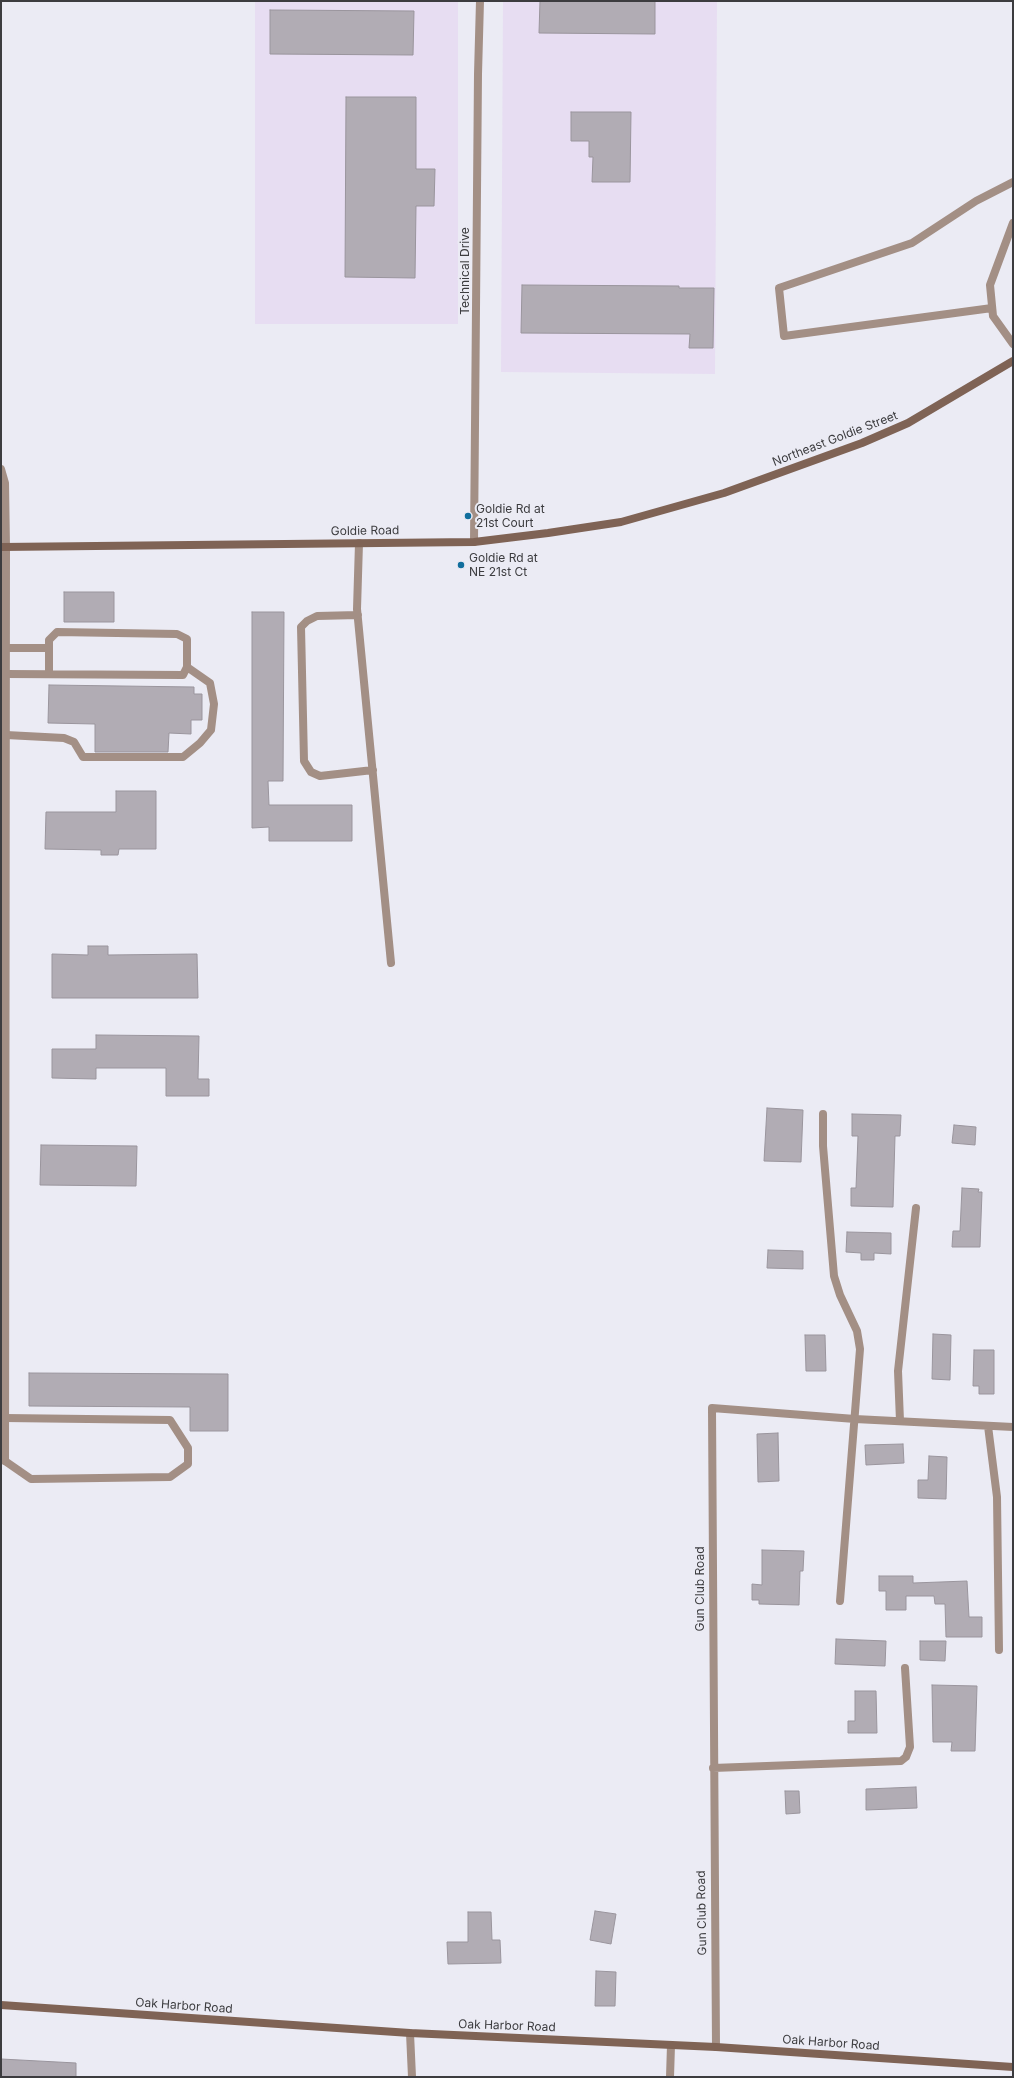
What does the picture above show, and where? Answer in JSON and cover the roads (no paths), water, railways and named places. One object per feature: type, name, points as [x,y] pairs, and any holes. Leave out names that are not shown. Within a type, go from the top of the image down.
[{"type":"street","name":"Technical Drive","points":[[474,542],[480,1]]},
{"type":"street","points":[[992,308],[784,336],[779,288],[912,243],[976,202],[1013,182]]},
{"type":"street","points":[[1013,223],[990,286],[993,316],[1013,344]]},
{"type":"street","name":"Northeast Goldie Street","points":[[724,493],[862,443],[908,423],[1013,361]]},
{"type":"street","points":[[1,469],[5,483],[4,547],[6,648],[3,958],[3,1339],[5,1461],[31,1479],[170,1477],[188,1464],[188,1448],[170,1420],[5,1418]]},
{"type":"street","name":"Goldie Road","points":[[4,547],[474,542],[548,534],[621,522],[724,493]]},
{"type":"street","points":[[359,543],[358,615],[391,963]]},
{"type":"street","points":[[358,615],[317,616],[307,621],[302,627],[304,761],[311,772],[320,776],[373,770]]},
{"type":"street","points":[[6,674],[183,675],[186,667],[186,639],[177,634],[57,632],[49,640],[49,674]]},
{"type":"street","points":[[6,648],[49,648]]},
{"type":"street","points":[[6,735],[64,738],[74,742],[83,757],[183,757],[200,743],[212,730],[214,704],[210,683],[186,667]]},
{"type":"street","points":[[823,1114],[823,1146],[834,1276],[840,1295],[857,1331],[860,1349],[840,1601]]},
{"type":"street","points":[[900,1421],[898,1371],[916,1208]]},
{"type":"street","name":"Gun Club Road","points":[[716,2047],[713,1768],[712,1408],[855,1419],[1013,1427]]},
{"type":"street","points":[[988,1426],[998,1497],[999,1650]]},
{"type":"street","points":[[713,1768],[901,1761],[906,1757],[910,1747],[905,1668]]},
{"type":"street","name":"Oak Harbor Road","points":[[1,2005],[410,2033],[671,2044],[1013,2067]]},
{"type":"street","points":[[410,2033],[412,2077]]},
{"type":"street","points":[[670,2077],[671,2044]]},
{"type":"place","name":"Goldie Rd at 21st Court","points":[[468,516]]},
{"type":"place","name":"Goldie Rd at NE 21st Ct","points":[[461,565]]}]
